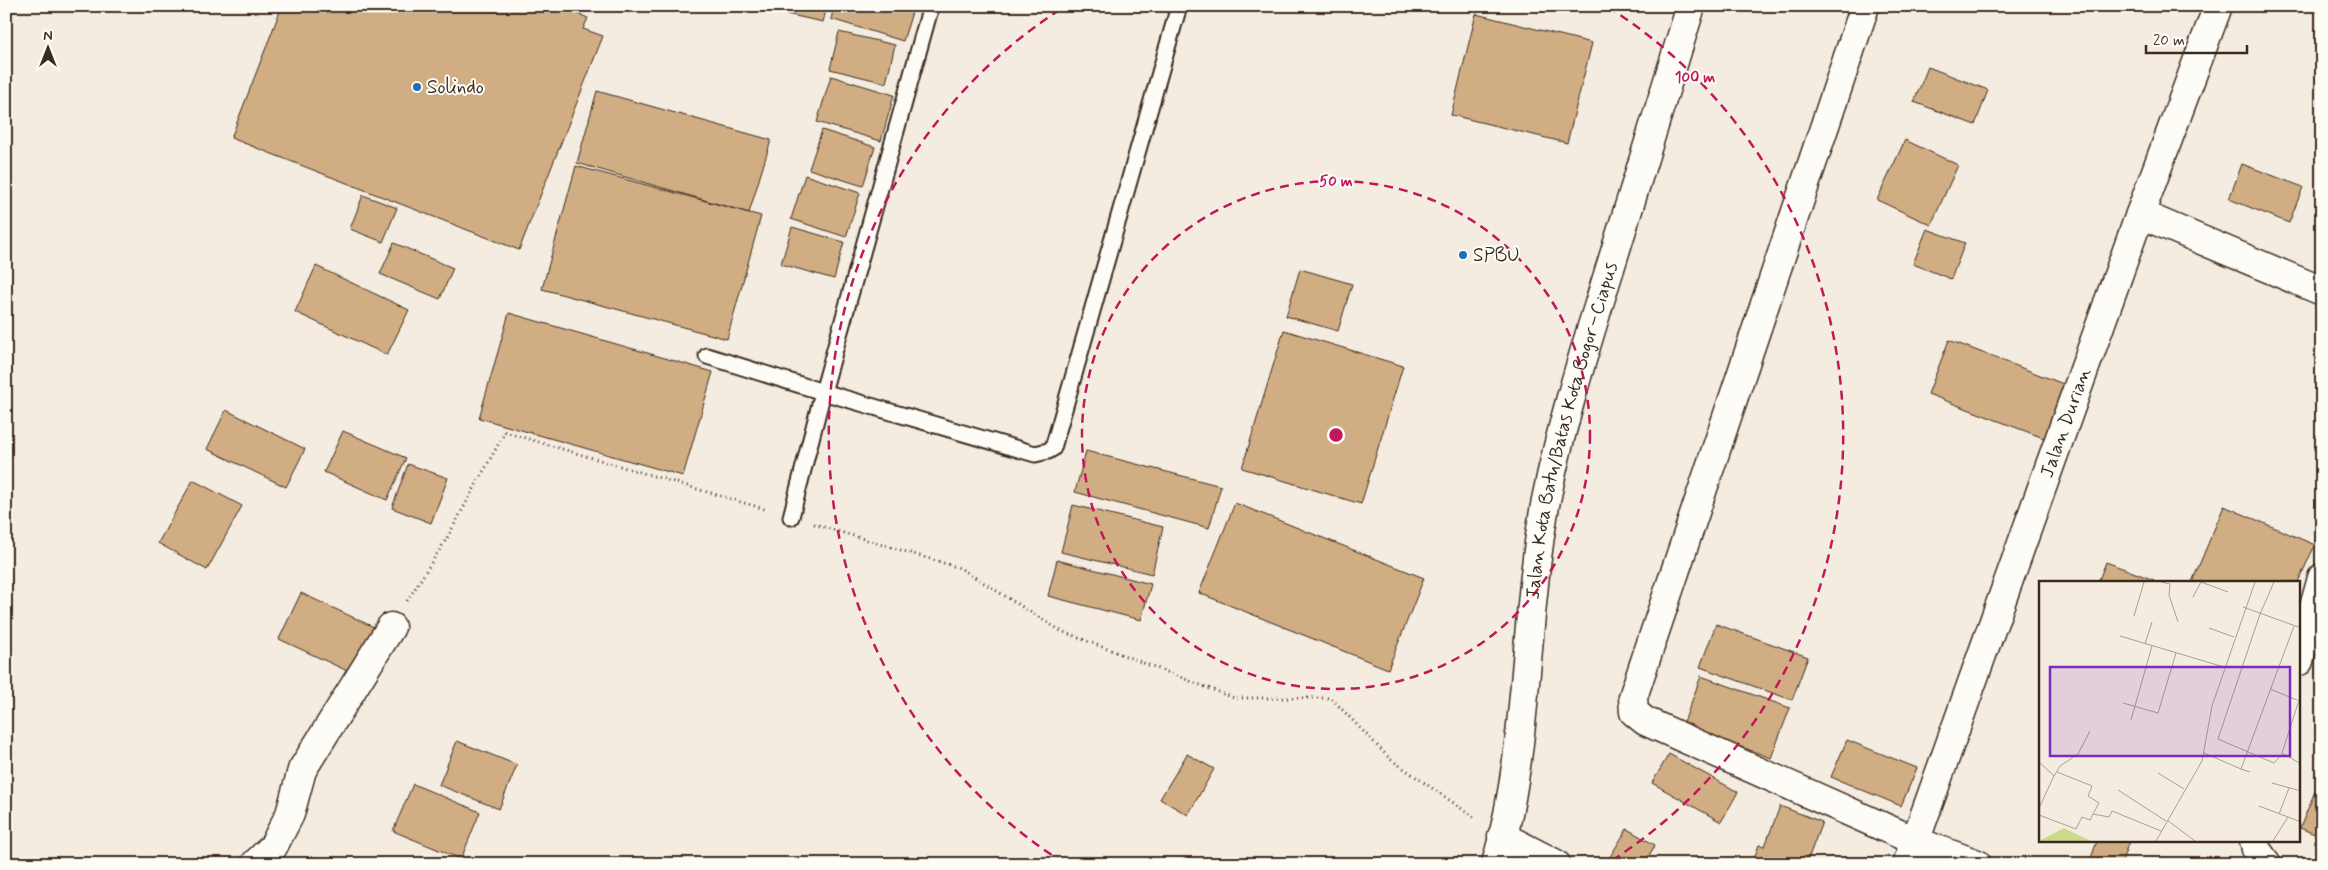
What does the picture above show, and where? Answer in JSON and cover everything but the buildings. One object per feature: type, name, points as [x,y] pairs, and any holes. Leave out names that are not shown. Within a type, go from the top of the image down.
[{"type":"street","name":"Jalan Kota Batu/Batas Kota Bogor–Ciapus","points":[[1496,864],[1518,741],[1538,548],[1546,498],[1577,376],[1691,6]]},
{"type":"street","points":[[1865,6],[1633,697],[1634,712],[1645,721],[1911,852],[1978,864]]},
{"type":"street","name":"Jalan Durian","points":[[1911,852],[2140,214],[2218,6]]},
{"type":"street","points":[[2140,214],[2322,291]]},
{"type":"street","points":[[2300,656],[2322,578]]},
{"type":"street","points":[[255,864],[273,847],[290,814],[302,770],[391,627]]},
{"type":"street","points":[[1502,836],[1556,864]]},
{"type":"lane","points":[[791,516],[931,6]]},
{"type":"lane","points":[[707,356],[1036,454],[1048,452],[1053,448],[1179,6]]},
{"type":"path","points":[[391,627],[446,538],[505,432],[960,568],[1061,632],[1234,698],[1331,698],[1390,759],[1502,836]]},
{"type":"place","name":"Solindo","points":[[417,87]]},
{"type":"place","name":"SPBU","points":[[1463,255]]}]
